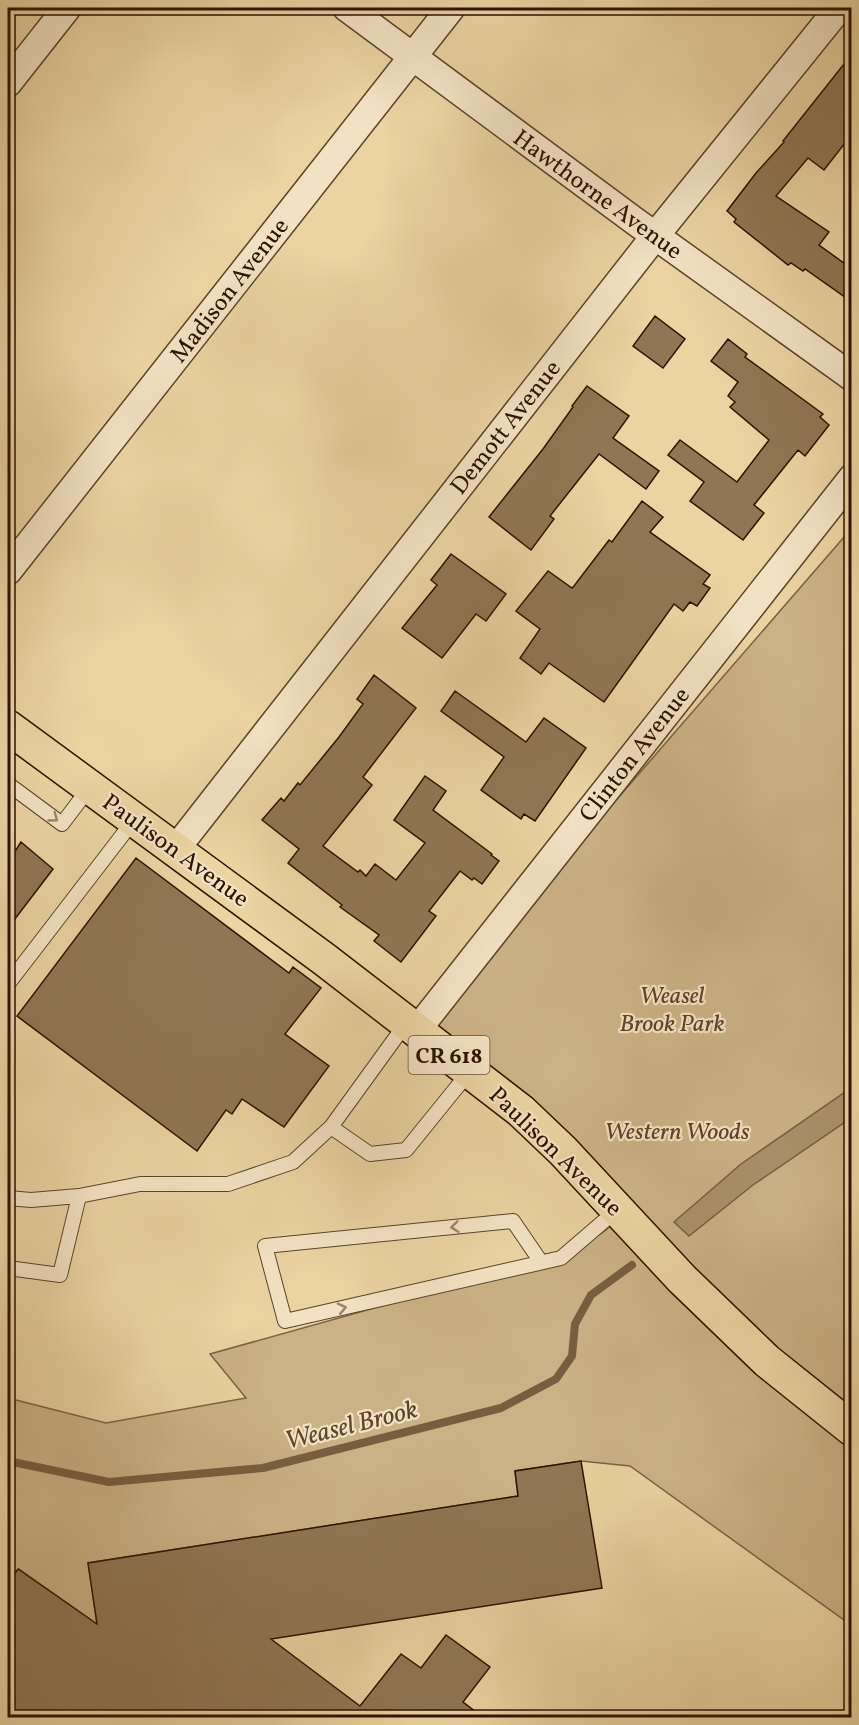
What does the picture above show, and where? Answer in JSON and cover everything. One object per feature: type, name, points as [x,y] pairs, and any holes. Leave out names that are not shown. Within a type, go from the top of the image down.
[{"type":"main road","name":"Paulison Avenue","points":[[8,727],[412,1026],[521,1112],[618,1209],[682,1279],[767,1361],[852,1429]]},
{"type":"street","points":[[8,83],[67,8]]},
{"type":"street","name":"Hawthorne Avenue","points":[[347,8],[655,236],[852,377]]},
{"type":"street","name":"Madison Avenue","points":[[8,572],[451,8]]},
{"type":"street","name":"Demott Avenue","points":[[175,850],[655,236],[839,8]]},
{"type":"street","name":"Clinton Avenue","points":[[412,1026],[852,478]]},
{"type":"lane","points":[[8,784],[62,824],[90,786]]},
{"type":"lane","points":[[8,984],[134,820]]},
{"type":"lane","points":[[8,1198],[31,1200],[79,1196],[140,1184],[228,1184],[293,1162],[331,1127],[412,1026]]},
{"type":"lane","points":[[331,1127],[370,1154],[406,1150],[470,1071]]},
{"type":"lane","points":[[8,1268],[60,1275],[79,1196]]},
{"type":"lane","points":[[542,1262],[513,1221],[265,1246],[285,1321],[561,1258],[618,1209]]},
{"type":"green space","points":[[851,529],[851,1625],[630,1466],[581,1461],[515,1471],[518,1496],[88,1563],[97,1624],[19,1569],[8,1583],[8,1398],[106,1423],[246,1398],[210,1354],[574,1252],[606,1230],[623,1214],[417,1030]]},
{"type":"shaded area","points":[[851,1088],[851,1118],[753,1185],[689,1236],[674,1222],[741,1164]]},
{"type":"building","points":[[852,54],[852,134],[824,170],[808,158],[776,196],[829,232],[819,245],[852,269],[852,302],[805,269],[803,271],[791,263],[788,265],[734,222],[736,219],[727,211]]},
{"type":"building","points":[[655,316],[685,339],[663,368],[633,346]]},
{"type":"building","points":[[728,339],[747,354],[745,357],[823,414],[820,417],[829,425],[805,456],[798,450],[754,505],[764,513],[743,540],[690,501],[704,482],[668,455],[680,440],[737,482],[769,440],[730,407],[735,402],[728,396],[738,382],[711,361]]},
{"type":"building","points":[[587,386],[629,416],[613,438],[659,471],[646,489],[599,454],[550,516],[554,519],[531,550],[489,517],[543,449]]},
{"type":"building","points":[[642,501],[663,517],[650,532],[710,575],[703,584],[710,588],[697,606],[690,602],[683,611],[674,604],[604,702],[549,663],[541,674],[520,658],[540,629],[516,611],[548,571],[572,588],[609,540],[612,542]]},
{"type":"building","points":[[451,554],[506,594],[486,621],[476,614],[442,658],[402,628],[437,585],[431,580]]},
{"type":"building","points":[[374,675],[416,708],[363,777],[372,785],[323,846],[366,876],[375,864],[396,880],[425,843],[394,820],[425,776],[446,791],[433,810],[499,861],[482,884],[460,871],[429,911],[436,916],[401,962],[374,941],[379,935],[340,907],[342,905],[288,863],[299,849],[262,820],[281,798],[284,801],[298,783],[300,785],[339,737],[363,704],[357,699]]},
{"type":"building","points":[[455,691],[526,742],[544,718],[586,748],[535,821],[524,814],[521,819],[481,790],[504,757],[441,711]]},
{"type":"building","points":[[21,842],[53,869],[8,928],[8,844],[16,850]]},
{"type":"building","points":[[136,858],[289,973],[293,967],[321,988],[285,1034],[329,1066],[284,1127],[242,1099],[232,1114],[226,1110],[197,1151],[17,1016]]},
{"type":"building","points":[[581,1461],[602,1588],[271,1639],[360,1706],[401,1654],[421,1668],[446,1635],[490,1667],[463,1702],[484,1718],[8,1718],[8,1583],[18,1569],[97,1624],[88,1563],[518,1496],[515,1471]]},
{"type":"waterway","name":"Weasel Brook","points":[[8,1461],[109,1482],[263,1468],[501,1408],[556,1379],[572,1356],[575,1324],[591,1295],[632,1265]]},
{"type":"park label","name":"Weasel Brook Park","points":[[672,1009]]},
{"type":"park label","name":"Western Woods","points":[[677,1131]]}]
